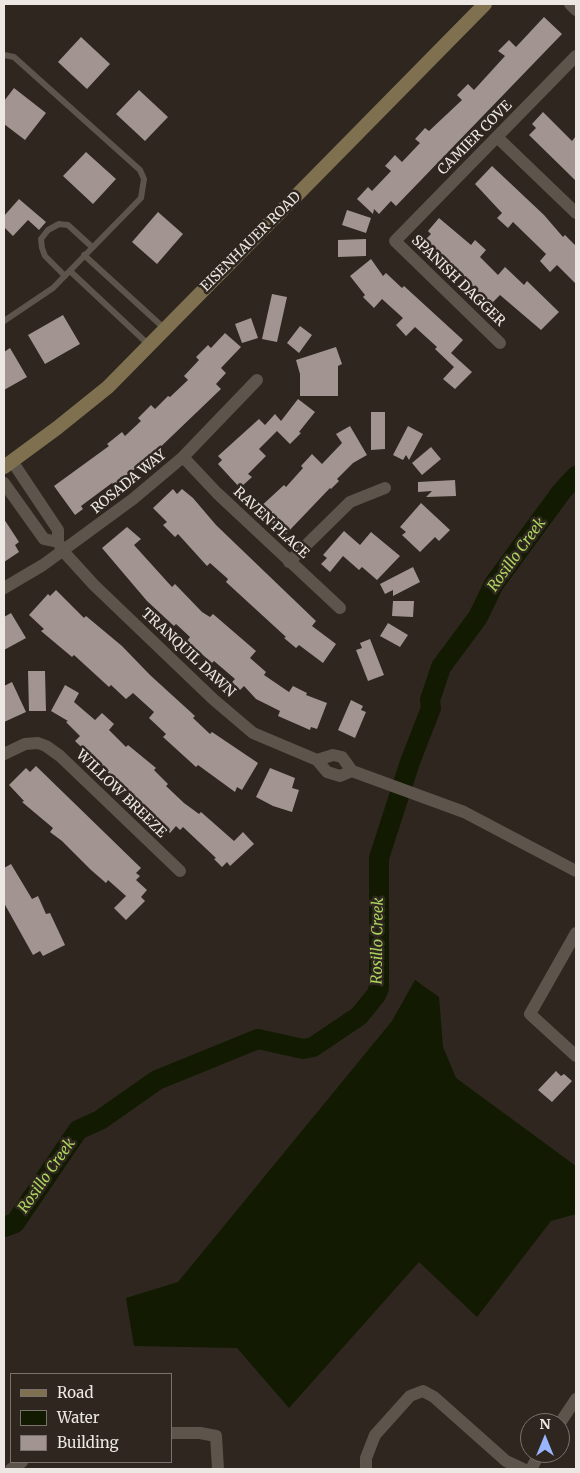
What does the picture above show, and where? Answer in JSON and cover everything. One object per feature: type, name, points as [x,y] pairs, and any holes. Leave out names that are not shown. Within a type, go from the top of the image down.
[{"type":"main road","name":"EISENHAUER ROAD","points":[[8,464],[108,387],[485,4]]},
{"type":"street","points":[[570,4],[576,10]]},
{"type":"street","name":"CAMIER COVE","points":[[395,241],[576,56]]},
{"type":"street","points":[[497,137],[576,213]]},
{"type":"street","name":"SPANISH DAGGER","points":[[395,241],[500,343]]},
{"type":"street","name":"ROSADA WAY","points":[[4,588],[61,546],[133,499],[183,457],[257,380]]},
{"type":"street","name":"RAVEN PLACE","points":[[183,457],[217,493],[340,608]]},
{"type":"street","name":"TRANQUIL DAWN","points":[[8,464],[58,530],[61,546]]},
{"type":"street","name":"TRANQUIL DAWN","points":[[4,483],[44,539],[61,546],[94,584],[213,699],[253,733],[317,760],[324,770],[332,775],[340,776],[352,771]]},
{"type":"street","points":[[289,562],[350,502],[385,488]]},
{"type":"street","name":"WILLOW BREEZE","points":[[4,754],[25,744],[38,743],[60,756],[180,871]]},
{"type":"street","name":"TRANQUIL DAWN","points":[[317,760],[329,755],[338,756],[345,760],[352,771],[454,807],[576,871]]},
{"type":"street","points":[[576,933],[530,1014],[576,1056]]},
{"type":"street","points":[[366,1469],[366,1458],[375,1435],[410,1396],[424,1392],[434,1397],[506,1461],[524,1469]]},
{"type":"street","points":[[567,1413],[576,1399]]},
{"type":"street","points":[[172,1433],[200,1433],[216,1436],[218,1469]]},
{"type":"lane","points":[[4,55],[14,57],[140,170],[144,179],[140,198],[67,274],[53,288],[4,321]]},
{"type":"lane","points":[[92,247],[68,224],[59,224],[48,230],[42,239],[42,248],[46,256],[148,346]]},
{"type":"lane","points":[[84,255],[165,329]]},
{"type":"water","points":[[415,980],[439,997],[443,1047],[456,1078],[576,1166],[576,1214],[551,1221],[477,1317],[419,1262],[289,1408],[237,1348],[134,1346],[126,1298],[178,1282],[392,1021]]},
{"type":"building","points":[[544,17],[562,34],[396,206],[391,201],[379,214],[374,209],[373,214],[357,199],[368,187],[372,191],[391,171],[385,166],[395,155],[402,162],[420,143],[415,139],[425,128],[429,131],[462,100],[457,95],[468,84],[474,90],[505,56],[498,51],[509,40],[516,47]]},
{"type":"building","points":[[81,37],[110,64],[87,89],[58,62]]},
{"type":"building","points":[[14,88],[46,113],[25,140],[4,124],[4,101]]},
{"type":"building","points":[[139,90],[168,117],[145,141],[116,114]]},
{"type":"building","points":[[543,112],[572,141],[576,136],[576,181],[529,135],[536,128],[532,124]]},
{"type":"building","points":[[86,152],[116,179],[93,204],[63,176]]},
{"type":"building","points":[[492,166],[544,215],[563,237],[565,235],[576,246],[576,284],[557,265],[550,272],[540,261],[546,254],[513,222],[508,228],[497,218],[502,213],[475,184]]},
{"type":"building","points":[[19,199],[46,222],[39,230],[28,220],[13,236],[4,227],[4,216]]},
{"type":"building","points":[[347,210],[371,218],[366,233],[342,225]]},
{"type":"building","points":[[158,212],[183,234],[157,264],[132,242]]},
{"type":"building","points":[[439,218],[471,245],[475,240],[486,250],[480,257],[498,275],[505,267],[524,285],[527,281],[559,312],[541,330],[500,295],[491,304],[425,240],[431,234],[428,231]]},
{"type":"building","points":[[366,239],[366,256],[338,257],[338,240]]},
{"type":"building","points":[[371,259],[383,276],[386,273],[402,288],[404,286],[463,340],[451,353],[472,372],[455,389],[443,379],[454,367],[435,349],[437,347],[415,327],[406,336],[396,325],[403,318],[382,299],[374,308],[363,297],[365,295],[350,276]]},
{"type":"building","points":[[272,294],[287,297],[277,342],[262,339]]},
{"type":"building","points":[[63,315],[80,344],[45,364],[28,335]]},
{"type":"building","points":[[251,318],[258,338],[242,343],[235,324]]},
{"type":"building","points":[[300,326],[312,335],[299,353],[287,343]]},
{"type":"building","points":[[225,333],[241,347],[221,368],[226,373],[216,384],[221,389],[149,458],[114,485],[112,483],[81,506],[83,509],[75,515],[54,486],[109,446],[107,444],[122,432],[125,436],[141,421],[138,418],[151,405],[155,409],[168,396],[170,397],[188,380],[184,376],[199,360],[196,357],[208,345],[211,348]]},
{"type":"building","points":[[336,347],[342,364],[338,366],[338,396],[300,396],[300,374],[296,360]]},
{"type":"building","points":[[10,348],[27,377],[4,390],[4,352]]},
{"type":"building","points":[[298,399],[315,412],[299,432],[301,433],[290,444],[277,431],[259,449],[266,456],[248,474],[252,477],[240,488],[218,464],[222,460],[218,456],[259,419],[265,425],[275,414],[281,421]]},
{"type":"building","points":[[371,412],[385,412],[385,449],[371,450]]},
{"type":"building","points":[[350,426],[367,455],[353,463],[337,479],[339,481],[286,534],[280,531],[258,509],[284,485],[286,487],[303,468],[301,466],[312,454],[322,464],[342,443],[336,434]]},
{"type":"building","points":[[408,426],[423,434],[409,460],[406,455],[403,460],[393,455]]},
{"type":"building","points":[[431,447],[441,459],[422,475],[412,463]]},
{"type":"building","points":[[455,480],[456,496],[426,497],[432,491],[418,492],[418,482]]},
{"type":"building","points":[[173,489],[177,494],[182,489],[193,498],[216,525],[316,621],[312,626],[336,644],[323,663],[299,645],[296,648],[284,638],[286,637],[226,582],[228,579],[210,563],[207,566],[178,534],[175,537],[163,525],[167,522],[153,508]]},
{"type":"building","points":[[421,503],[450,530],[439,541],[435,537],[420,552],[402,535],[406,532],[400,527]]},
{"type":"building","points":[[4,519],[19,542],[15,545],[19,552],[4,562]]},
{"type":"building","points":[[127,527],[141,539],[134,545],[172,587],[175,584],[202,612],[210,617],[213,614],[256,651],[250,658],[266,672],[264,675],[289,692],[293,686],[307,693],[306,695],[327,703],[317,729],[311,727],[310,730],[278,716],[280,711],[256,699],[244,686],[240,690],[232,682],[235,679],[214,661],[212,663],[187,641],[190,637],[176,624],[174,626],[147,601],[102,548]]},
{"type":"building","points":[[344,531],[360,545],[371,532],[400,556],[377,580],[362,567],[359,570],[343,556],[330,572],[321,564],[327,558],[323,555]]},
{"type":"building","points":[[413,567],[420,582],[393,596],[393,590],[385,594],[380,584]]},
{"type":"building","points":[[56,590],[84,618],[86,616],[122,646],[150,675],[195,716],[193,718],[210,734],[212,732],[258,763],[242,790],[237,787],[235,792],[198,765],[196,767],[163,737],[166,734],[149,718],[154,712],[133,693],[126,699],[111,685],[109,687],[74,655],[72,657],[41,631],[44,629],[29,615],[48,594],[50,596]]},
{"type":"building","points":[[393,601],[414,601],[413,617],[392,616]]},
{"type":"building","points":[[11,613],[26,638],[4,650],[4,617]]},
{"type":"building","points":[[388,623],[408,635],[400,647],[380,636]]},
{"type":"building","points":[[370,639],[384,675],[368,681],[356,650],[362,648],[360,643]]},
{"type":"building","points":[[28,671],[45,671],[46,711],[29,711]]},
{"type":"building","points":[[12,682],[26,712],[4,722],[4,686]]},
{"type":"building","points":[[65,685],[79,693],[74,702],[95,720],[102,713],[114,724],[109,730],[126,747],[128,745],[156,768],[154,770],[168,784],[166,786],[184,803],[199,814],[201,812],[234,841],[243,832],[254,844],[230,866],[227,862],[222,867],[214,859],[216,858],[183,827],[180,830],[176,826],[170,833],[75,741],[80,736],[66,722],[68,721],[51,711]]},
{"type":"building","points":[[351,700],[363,706],[361,710],[366,712],[355,738],[338,730]]},
{"type":"building","points":[[36,766],[141,868],[136,873],[140,876],[136,880],[147,890],[141,897],[145,901],[126,920],[114,908],[126,896],[108,880],[106,883],[50,832],[53,828],[22,802],[24,801],[9,785],[26,768],[30,772]]},
{"type":"building","points":[[270,768],[295,778],[292,788],[299,790],[292,812],[273,806],[256,797]]},
{"type":"building","points":[[11,864],[32,899],[38,896],[46,914],[50,913],[65,945],[43,956],[40,951],[33,955],[4,903],[4,868]]},
{"type":"building","points":[[556,1071],[561,1076],[564,1074],[572,1081],[552,1102],[538,1090]]},
{"type":"waterway","name":"Rosillo Creek","points":[[4,1227],[15,1223],[78,1130],[100,1120],[157,1080],[258,1039],[303,1049],[313,1047],[359,1016],[376,995],[379,988],[379,858],[410,762],[431,708],[430,700],[441,667],[478,617],[494,584],[562,491],[576,476]]}]
